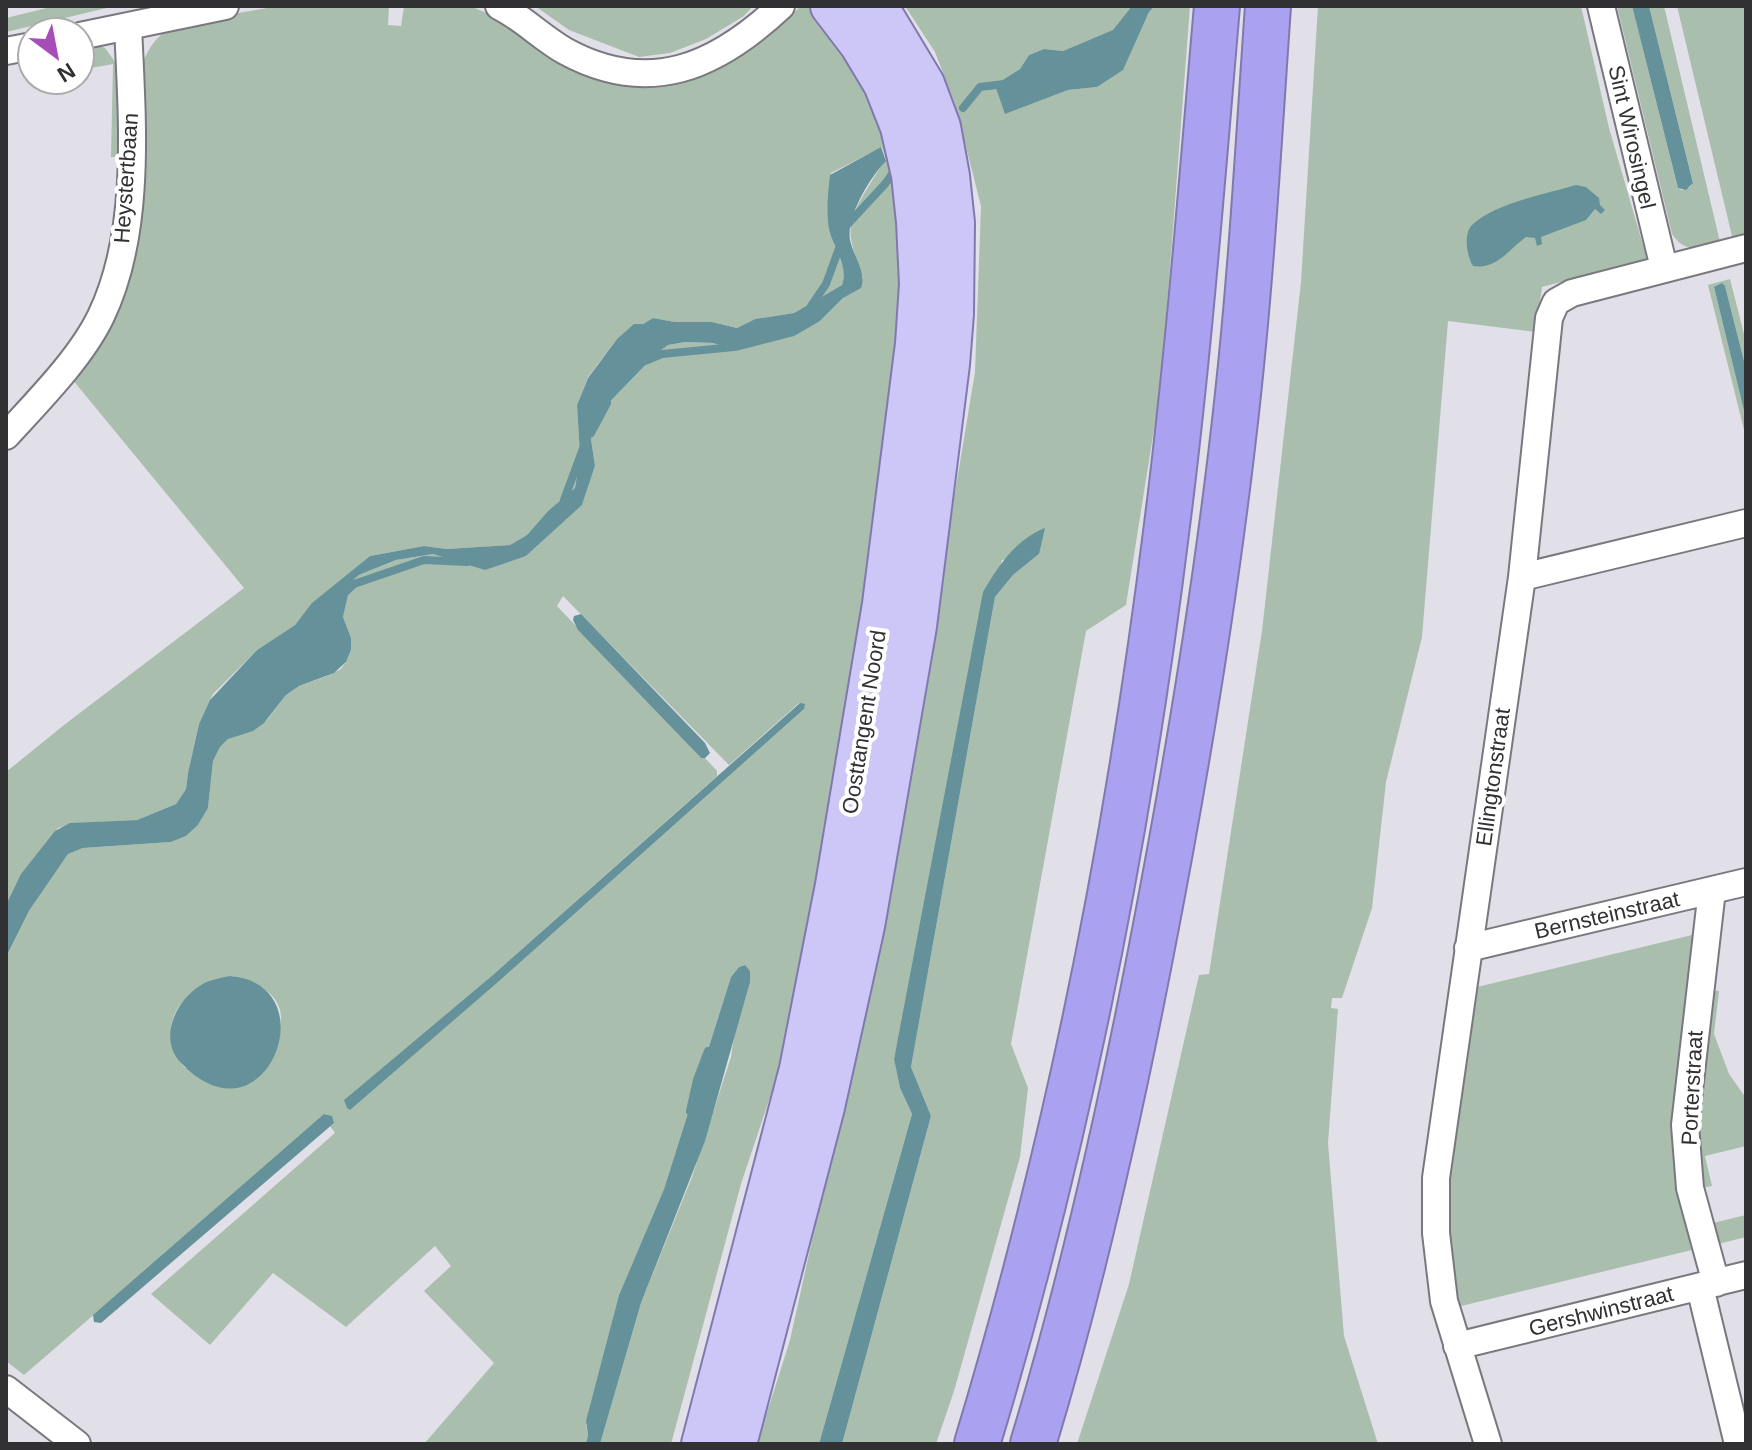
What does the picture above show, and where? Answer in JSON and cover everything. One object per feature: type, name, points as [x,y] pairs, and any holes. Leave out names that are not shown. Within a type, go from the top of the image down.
[{"type":"highway","points":[[977,1444],[1019,1297],[1062,1119],[1125,805],[1167,526],[1197,247],[1217,6]]},
{"type":"highway","points":[[1033,1444],[1058,1363],[1127,1077],[1198,699],[1238,391],[1268,6]]},
{"type":"main road","name":"Oosttangent Noord","points":[[702,1444],[800,1069],[836,885],[883,604],[916,344],[920,284],[917,222],[912,175],[901,127],[884,84],[831,6]]},
{"type":"main road","name":"Oosttangent Noord","points":[[736,1444],[824,1107],[864,926],[916,626],[949,364],[954,223],[940,127],[924,84],[877,6]]},
{"type":"street","points":[[96,33],[225,6]]},
{"type":"street","points":[[499,6],[529,24],[560,49],[582,60],[636,74],[685,69],[714,57],[776,11]]},
{"type":"street","name":"Sint Wirosingel","points":[[1601,6],[1664,268]]},
{"type":"street","name":"Heystertbaan","points":[[6,436],[65,368],[99,319],[118,269],[128,213],[131,155],[128,26]]},
{"type":"street","name":"Ellingtonstraat","points":[[1488,1444],[1444,1301],[1439,1263],[1436,1178],[1522,577],[1551,309],[1556,302],[1572,293],[1746,248]]},
{"type":"street","points":[[1522,577],[1746,523]]},
{"type":"street","name":"Bernsteinstraat","points":[[1468,948],[1746,882]]},
{"type":"street","name":"Porterstraat","points":[[1712,890],[1685,1125],[1690,1188],[1738,1444]]},
{"type":"street","name":"Gershwinstraat","points":[[1457,1346],[1746,1275]]},
{"type":"street","points":[[6,1389],[77,1444]]},
{"type":"green space","points":[[55,6],[115,6],[73,16],[16,16],[16,30],[6,32],[6,18]]},
{"type":"green space","points":[[278,6],[389,6],[388,25],[401,26],[404,6],[470,6],[498,18],[604,78],[772,27],[776,29],[801,6],[808,6],[826,27],[860,80],[875,110],[892,169],[903,277],[890,445],[800,980],[780,1067],[741,1184],[671,1444],[600,1444],[641,1303],[692,1177],[731,1057],[745,965],[731,977],[664,1189],[619,1295],[586,1425],[586,1444],[424,1444],[494,1363],[424,1291],[451,1266],[435,1246],[346,1327],[273,1273],[210,1345],[151,1294],[335,1133],[330,1126],[334,1123],[326,1114],[24,1375],[6,1361],[6,957],[29,911],[68,854],[83,848],[171,842],[186,836],[198,825],[208,808],[213,761],[220,747],[228,739],[267,720],[286,695],[299,686],[341,669],[346,662],[351,650],[351,638],[343,617],[351,582],[359,575],[396,560],[433,554],[485,569],[526,556],[582,505],[595,466],[591,439],[596,416],[668,345],[713,343],[736,351],[753,346],[820,321],[863,278],[851,241],[851,222],[860,201],[886,160],[882,147],[831,173],[831,229],[843,266],[842,285],[794,313],[755,319],[737,328],[712,322],[675,322],[653,318],[617,339],[588,377],[577,405],[580,456],[575,488],[548,511],[527,535],[510,545],[447,549],[424,546],[370,556],[313,603],[295,625],[257,650],[213,694],[199,724],[186,789],[176,804],[137,820],[78,823],[58,828],[7,903],[6,915],[6,772],[244,588],[72,379],[6,452],[6,447],[100,332],[142,65],[150,48],[162,34],[185,24]],"holes":[[[563,596],[729,765],[799,703],[804,709],[506,975],[344,1100],[494,974],[717,776],[717,771],[705,758],[701,758],[557,606]],[[230,976],[255,983],[275,1000],[281,1016],[275,1054],[185,1068],[172,1040],[172,1021],[176,1011],[194,993]]]},
{"type":"green space","points":[[535,6],[753,6],[744,16],[706,39],[670,53],[639,57],[569,30]]},
{"type":"green space","points":[[905,6],[1132,6],[1114,30],[1063,51],[1044,49],[1029,55],[1020,69],[996,85],[1005,113],[1068,90],[1097,87],[1154,6],[1190,6],[1166,354],[1126,605],[1086,631],[1011,1044],[1028,1088],[1020,1157],[936,1444],[842,1444],[931,1116],[911,1067],[995,597],[1013,575],[1039,554],[1002,560],[894,1058],[900,1088],[912,1114],[819,1444],[757,1444],[790,1340],[888,896],[975,372],[981,206],[955,104],[935,52]]},
{"type":"green space","points":[[1318,6],[1581,6],[1609,128],[1647,259],[1542,287],[1536,332],[1448,321],[1422,637],[1386,782],[1372,908],[1342,998],[1332,998],[1331,1008],[1338,1009],[1328,1143],[1344,1336],[1378,1444],[1077,1444],[1129,1284],[1199,975],[1209,974],[1262,631],[1301,282]]},
{"type":"green space","points":[[1617,6],[1632,6],[1678,188],[1682,190],[1693,182],[1649,6],[1664,6],[1720,242],[1693,248],[1682,245],[1672,234]]},
{"type":"green space","points":[[1677,6],[1746,6],[1746,237],[1734,239],[1732,236]]},
{"type":"green space","points":[[96,44],[105,48],[118,66],[121,157],[111,157],[113,64],[96,67]]},
{"type":"green space","points":[[1730,279],[1746,342],[1746,369],[1725,286],[1714,287],[1746,419],[1746,438],[1708,285]]},
{"type":"green space","points":[[1692,935],[1697,939],[1677,1074],[1674,1122],[1696,1249],[1457,1307],[1445,1206],[1473,988]]},
{"type":"green space","points":[[1709,990],[1719,991],[1714,1034],[1729,1074],[1746,1098],[1746,1146],[1705,1156],[1712,1186],[1701,1188],[1694,1149]]},
{"type":"green space","points":[[1746,1215],[1746,1237],[1714,1245],[1709,1224]]},
{"type":"water","points":[[1132,6],[1154,6],[1123,70],[1097,87],[1068,90],[1005,114],[995,85],[1020,69],[1029,55],[1044,49],[1063,51],[1113,30]]},
{"type":"water","points":[[1632,6],[1649,6],[1693,183],[1686,190],[1678,188]]},
{"type":"water","points":[[881,147],[886,161],[860,198],[850,231],[862,276],[861,288],[843,298],[820,321],[794,336],[736,351],[713,343],[685,342],[668,345],[656,354],[596,416],[591,439],[595,466],[582,505],[526,556],[485,570],[433,554],[396,560],[359,575],[351,582],[343,617],[351,638],[351,650],[346,662],[334,673],[299,686],[286,695],[264,723],[253,731],[228,739],[220,747],[213,761],[208,808],[198,825],[186,836],[171,842],[83,848],[68,854],[29,911],[6,957],[7,903],[21,874],[55,831],[70,823],[137,820],[176,804],[186,789],[199,724],[210,700],[257,650],[295,625],[312,603],[370,556],[424,546],[447,549],[510,545],[527,535],[548,511],[575,488],[580,456],[577,405],[588,378],[617,339],[634,324],[643,324],[653,318],[675,322],[712,322],[737,328],[755,319],[794,313],[842,285],[842,264],[828,222],[830,175]]},
{"type":"water","points":[[1576,185],[1586,187],[1599,198],[1605,210],[1601,214],[1595,209],[1586,220],[1541,237],[1542,244],[1537,246],[1535,238],[1526,237],[1496,262],[1473,266],[1467,246],[1468,234],[1472,225],[1482,217],[1507,205]]},
{"type":"water","points":[[1722,283],[1746,369],[1746,419],[1714,287]]},
{"type":"water","points":[[1045,528],[1039,554],[1013,575],[995,597],[911,1067],[931,1116],[842,1444],[819,1444],[912,1114],[900,1088],[894,1059],[983,592],[1016,546]]},
{"type":"water","points":[[581,614],[705,743],[710,753],[705,758],[701,758],[578,630],[573,620],[574,616]]},
{"type":"water","points":[[800,703],[805,704],[804,709],[506,975],[350,1110],[347,1108],[344,1100],[494,974]]},
{"type":"water","points":[[745,965],[750,971],[750,982],[705,1141],[641,1303],[600,1444],[586,1444],[586,1421],[619,1295],[664,1189],[731,977]]},
{"type":"water","points":[[230,976],[260,986],[276,1005],[281,1030],[274,1056],[260,1076],[238,1088],[211,1085],[181,1063],[174,1053],[170,1032],[177,1010],[192,992],[204,983]]},
{"type":"water","points":[[324,1114],[332,1116],[334,1123],[101,1323],[94,1322],[93,1315]]},
{"type":"waterway","points":[[963,108],[980,87],[1004,84]]},
{"type":"waterway","points":[[846,226],[897,167]]},
{"type":"waterway","points":[[811,306],[826,284],[841,243]]},
{"type":"waterway","points":[[645,361],[662,354],[734,347]]},
{"type":"waterway","points":[[591,433],[607,403]]},
{"type":"waterway","points":[[564,500],[584,446]]},
{"type":"waterway","points":[[341,596],[354,584],[424,560],[467,562]]},
{"type":"waterway","points":[[690,1111],[708,1051]]}]
